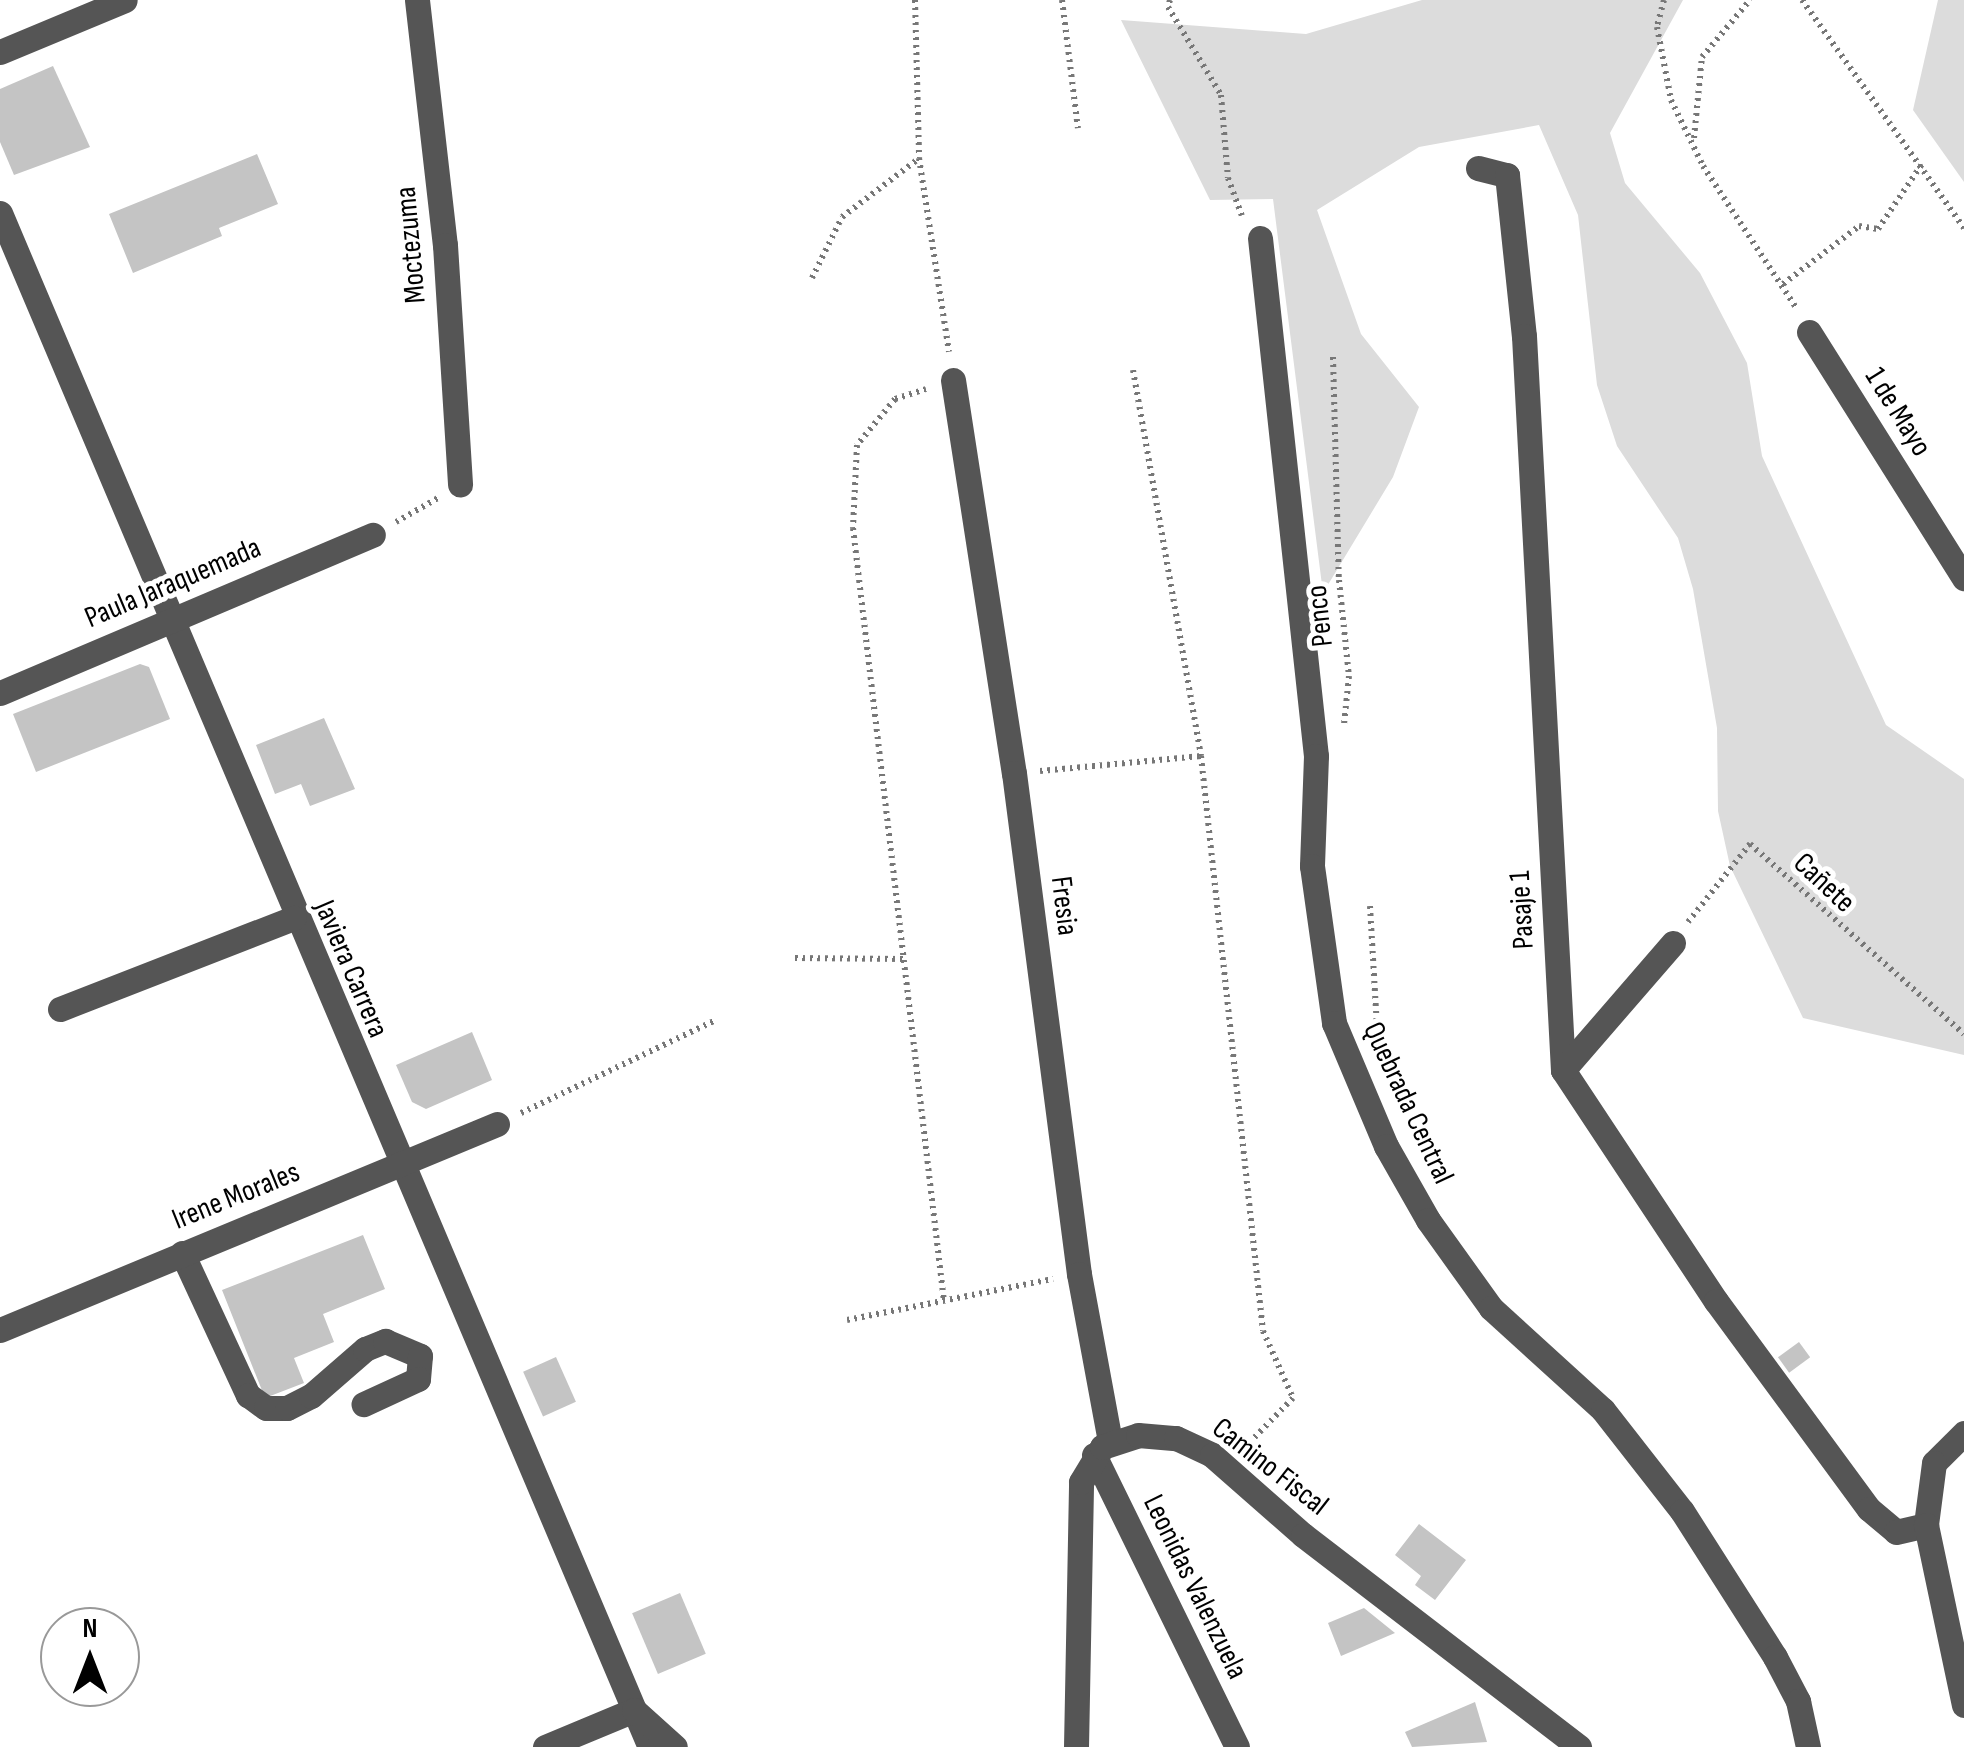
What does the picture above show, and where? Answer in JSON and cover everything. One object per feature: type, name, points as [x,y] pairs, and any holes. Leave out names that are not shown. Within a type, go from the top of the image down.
[{"type":"street","points":[[0,52],[125,0]]},
{"type":"street","name":"Moctezuma","points":[[417,0],[445,245],[460,485]]},
{"type":"street","name":"Pasaje 1","points":[[1478,168],[1506,175],[1520,299],[1563,1070]]},
{"type":"street","name":"Javiera Carrera","points":[[0,213],[294,918],[650,1747]]},
{"type":"street","name":"Quebrada Central","points":[[1260,238],[1316,756],[1312,866],[1334,1023],[1386,1146],[1428,1220],[1490,1308],[1603,1410],[1682,1512],[1775,1657],[1798,1701],[1808,1747]]},
{"type":"street","name":"1 de Mayo","points":[[1809,332],[1964,578]]},
{"type":"street","name":"Fresia","points":[[953,380],[1014,773],[1102,1448]]},
{"type":"street","name":"Paula Jaraquemada","points":[[0,693],[373,535]]},
{"type":"street","points":[[60,1009],[294,918]]},
{"type":"street","points":[[1673,943],[1563,1070],[1716,1302],[1869,1509],[1896,1532],[1926,1525]]},
{"type":"street","name":"Irene Morales","points":[[0,1330],[497,1124]]},
{"type":"street","points":[[182,1253],[248,1396],[266,1408],[287,1408],[312,1396],[365,1349],[385,1341],[420,1356],[418,1379],[364,1404]]},
{"type":"street","points":[[1964,1434],[1934,1462],[1926,1525],[1964,1705]]},
{"type":"street","name":"Camino Fiscal","points":[[1102,1448],[1176,1438],[1226,1466],[1303,1534],[1579,1747]]},
{"type":"street","points":[[1076,1747],[1079,1498],[1102,1448]]},
{"type":"street","name":"Leonidas Valenzuela","points":[[1102,1448],[1238,1747]]},
{"type":"street","points":[[545,1747],[634,1710],[675,1747]]},
{"type":"path","points":[[916,0],[919,158],[953,380],[895,400],[857,445],[853,528],[944,1301]]},
{"type":"path","points":[[1062,0],[1078,128]]},
{"type":"path","points":[[1170,0],[1168,8],[1222,96],[1228,178],[1242,216],[1260,238]]},
{"type":"path","points":[[1664,0],[1657,27],[1671,100],[1694,139],[1704,166],[1783,284],[1809,332]]},
{"type":"path","points":[[1694,139],[1702,57],[1750,0]]},
{"type":"path","points":[[1802,0],[1964,228]]},
{"type":"path","points":[[812,278],[842,217],[919,158]]},
{"type":"path","points":[[1783,284],[1859,226],[1878,229],[1922,164]]},
{"type":"path","name":"Penco","points":[[1333,356],[1339,580],[1349,676],[1340,742]]},
{"type":"path","points":[[1133,370],[1201,756],[1263,1331],[1293,1398],[1226,1466]]},
{"type":"path","points":[[373,535],[460,485]]},
{"type":"path","points":[[1014,773],[1201,756]]},
{"type":"path","name":"Cañete","points":[[1673,943],[1750,844],[1964,1034]]},
{"type":"path","points":[[1370,906],[1379,1054]]},
{"type":"path","points":[[794,958],[904,959]]},
{"type":"path","points":[[497,1124],[716,1020]]},
{"type":"path","points":[[847,1320],[1078,1274]]},
{"type":"shaded area","points":[[1422,0],[1683,0],[1610,133],[1625,183],[1700,273],[1747,363],[1762,456],[1886,725],[1964,779],[1964,1055],[1803,1018],[1730,866],[1718,811],[1717,728],[1693,589],[1678,538],[1617,446],[1597,385],[1578,215],[1539,125],[1419,147],[1317,210],[1361,334],[1419,407],[1393,477],[1323,593],[1273,199],[1210,200],[1121,20],[1306,34]]},
{"type":"shaded area","points":[[1938,0],[1964,0],[1964,182],[1913,110]]},
{"type":"building","points":[[53,66],[90,147],[14,175],[0,142],[0,89]]},
{"type":"building","points":[[257,154],[278,204],[219,228],[222,236],[133,273],[109,214]]},
{"type":"building","points":[[140,664],[149,667],[170,719],[36,772],[13,714]]},
{"type":"building","points":[[324,718],[355,789],[310,806],[301,784],[275,794],[256,745]]},
{"type":"building","points":[[472,1032],[492,1080],[426,1109],[412,1102],[396,1065]]},
{"type":"building","points":[[363,1235],[385,1289],[323,1314],[334,1342],[294,1358],[304,1383],[265,1398],[222,1290]]},
{"type":"building","points":[[1799,1342],[1810,1357],[1789,1373],[1778,1357]]},
{"type":"building","points":[[556,1357],[576,1402],[543,1416],[523,1372]]},
{"type":"building","points":[[1419,1524],[1466,1560],[1435,1600],[1415,1585],[1421,1576],[1395,1555]]},
{"type":"building","points":[[680,1593],[706,1654],[658,1674],[632,1613]]},
{"type":"building","points":[[1364,1608],[1395,1633],[1341,1656],[1328,1623]]},
{"type":"building","points":[[1475,1702],[1487,1742],[1412,1747],[1405,1732]]}]
